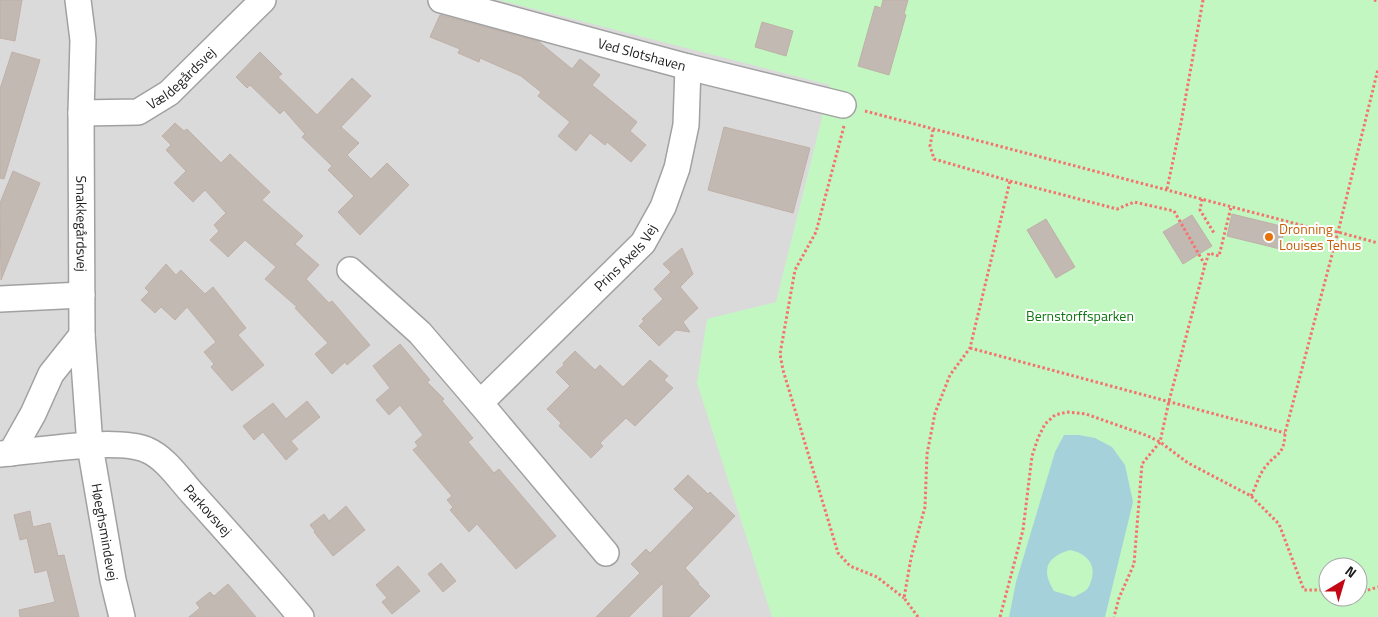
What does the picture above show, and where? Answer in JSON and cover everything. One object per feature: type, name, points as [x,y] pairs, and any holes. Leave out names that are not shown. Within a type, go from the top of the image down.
[{"type":"street","name":"Smakkegårdsvej","points":[[78,0],[83,40],[82,335],[90,446]]},
{"type":"street","name":"Vældegårdsvej","points":[[82,113],[138,112],[169,93],[263,0]]},
{"type":"street","name":"Ved Slotshaven","points":[[441,0],[688,67],[846,106]]},
{"type":"street","name":"Prins Axels Vej","points":[[480,403],[643,243],[663,207],[677,168],[686,125],[688,67]]},
{"type":"street","points":[[350,270],[420,333],[606,553]]},
{"type":"street","points":[[0,299],[82,295]]},
{"type":"street","points":[[6,453],[33,414],[51,374],[82,335]]},
{"type":"street","name":"Parkovsvej","points":[[6,453],[90,446],[130,445],[147,450],[161,459],[251,558],[301,617]]},
{"type":"street","name":"Høeghsmindevej","points":[[90,446],[113,580],[122,617]]},
{"type":"path","points":[[1166,189],[1181,123],[1203,0]]},
{"type":"path","points":[[1374,0],[1378,1]]},
{"type":"path","points":[[1251,496],[1265,467],[1281,452],[1285,441],[1378,70]]},
{"type":"path","points":[[918,617],[904,598],[877,577],[850,566],[838,553],[783,370],[780,354],[795,270],[816,232],[846,106],[1320,230],[1338,232],[1378,243]]},
{"type":"path","points":[[934,130],[930,146],[934,159],[1116,209],[1134,202],[1174,211],[1205,265]]},
{"type":"path","points":[[904,598],[911,558],[925,507],[927,454],[934,413],[950,375],[970,348],[1010,181]]},
{"type":"path","points":[[1202,199],[1200,210],[1214,233]]},
{"type":"path","points":[[1114,617],[1119,598],[1134,564],[1142,464],[1160,442],[1168,401],[1205,265],[1209,253],[1219,256],[1231,207]]},
{"type":"path","points":[[970,348],[1286,433]]},
{"type":"path","points":[[1000,617],[1023,530],[1032,456],[1045,424],[1055,415],[1067,412],[1086,414],[1148,436],[1160,442],[1188,462],[1251,496],[1279,524],[1304,590],[1318,590]]},
{"type":"shaded area","points":[[0,0],[1378,0],[1378,617],[0,617]]},
{"type":"green space","name":"Bernstorffsparken","points":[[499,0],[1378,0],[1378,617],[772,617],[697,383],[707,319],[776,302],[830,85]]},
{"type":"water","points":[[1064,435],[1079,435],[1095,438],[1112,447],[1125,465],[1133,502],[1105,617],[1009,617],[1016,582],[1055,452]],"holes":[[[1070,550],[1076,551],[1089,560],[1092,575],[1087,589],[1074,597],[1054,591],[1047,571],[1048,565],[1056,556]]]},
{"type":"building","points":[[0,0],[22,0],[15,41],[0,38]]},
{"type":"building","points":[[883,0],[908,0],[904,14],[906,15],[889,75],[858,66],[875,6],[881,8]]},
{"type":"building","points":[[440,15],[538,41],[572,69],[580,59],[600,75],[592,85],[637,122],[630,131],[646,145],[631,162],[607,142],[605,145],[590,133],[576,151],[558,136],[570,122],[538,96],[541,92],[521,76],[480,58],[479,62],[458,53],[460,49],[430,37]]},
{"type":"building","points":[[762,22],[793,31],[786,56],[755,47]]},
{"type":"building","points":[[12,52],[40,60],[4,179],[0,178],[0,89]]},
{"type":"building","points":[[260,52],[282,74],[278,77],[317,115],[352,78],[371,96],[341,127],[359,143],[347,155],[371,179],[387,163],[409,185],[360,235],[338,212],[354,196],[328,170],[332,166],[302,137],[305,134],[284,110],[280,114],[250,85],[247,88],[236,77]]},
{"type":"building","points":[[175,123],[184,131],[187,129],[221,163],[230,154],[270,192],[262,200],[303,236],[295,244],[319,265],[306,279],[329,303],[332,301],[370,345],[347,365],[345,362],[332,374],[315,354],[328,343],[295,308],[297,307],[265,279],[276,267],[245,240],[228,257],[210,240],[219,231],[214,225],[226,213],[205,190],[193,202],[174,183],[186,171],[166,150],[171,145],[162,136]]},
{"type":"building","points":[[724,127],[810,148],[793,213],[708,190]]},
{"type":"building","points":[[13,171],[40,183],[1,280],[0,203]]},
{"type":"building","points":[[1232,214],[1285,227],[1280,249],[1227,236]]},
{"type":"building","points":[[1192,215],[1212,246],[1183,264],[1163,232]]},
{"type":"building","points":[[1046,219],[1075,267],[1056,278],[1027,230]]},
{"type":"building","points":[[682,248],[693,274],[680,287],[698,308],[683,322],[690,332],[676,330],[659,346],[639,326],[644,321],[642,319],[663,299],[654,289],[671,272],[663,264]]},
{"type":"building","points":[[166,264],[176,275],[181,270],[205,294],[213,287],[246,328],[238,335],[264,365],[232,391],[211,367],[214,364],[204,352],[216,342],[187,307],[175,320],[161,307],[155,313],[141,300],[149,292],[145,288]]},
{"type":"building","points":[[400,344],[430,380],[427,382],[444,399],[442,401],[473,438],[468,442],[494,473],[499,469],[556,536],[516,569],[477,524],[469,532],[450,510],[453,507],[447,500],[452,496],[413,450],[418,446],[415,442],[423,435],[400,405],[389,415],[376,400],[390,388],[373,366]]},
{"type":"building","points":[[575,351],[595,370],[600,365],[623,387],[650,360],[668,376],[664,380],[673,388],[635,426],[626,418],[600,443],[603,446],[591,458],[559,426],[561,423],[547,409],[570,386],[556,372]]},
{"type":"building","points":[[307,401],[320,417],[291,441],[298,449],[286,460],[263,432],[254,440],[243,426],[273,403],[286,419]]},
{"type":"building","points":[[688,475],[708,494],[710,492],[735,516],[685,568],[710,596],[689,617],[663,617],[663,583],[629,617],[596,617],[640,573],[631,564],[646,549],[650,553],[694,508],[674,489]]},
{"type":"building","points":[[346,506],[365,530],[333,556],[310,525],[324,514],[329,521]]},
{"type":"building","points":[[30,511],[33,527],[50,523],[58,556],[64,555],[79,617],[20,617],[19,610],[55,602],[47,570],[35,573],[27,538],[20,540],[14,515]]},
{"type":"building","points":[[441,563],[456,581],[443,592],[428,574]]},
{"type":"building","points":[[398,566],[420,591],[392,614],[382,602],[387,598],[376,585]]},
{"type":"building","points":[[228,584],[256,617],[189,617],[200,608],[196,603],[210,592],[214,596]]},
{"type":"place","name":"Dronning Louises Tehus","points":[[1269,237]]}]
